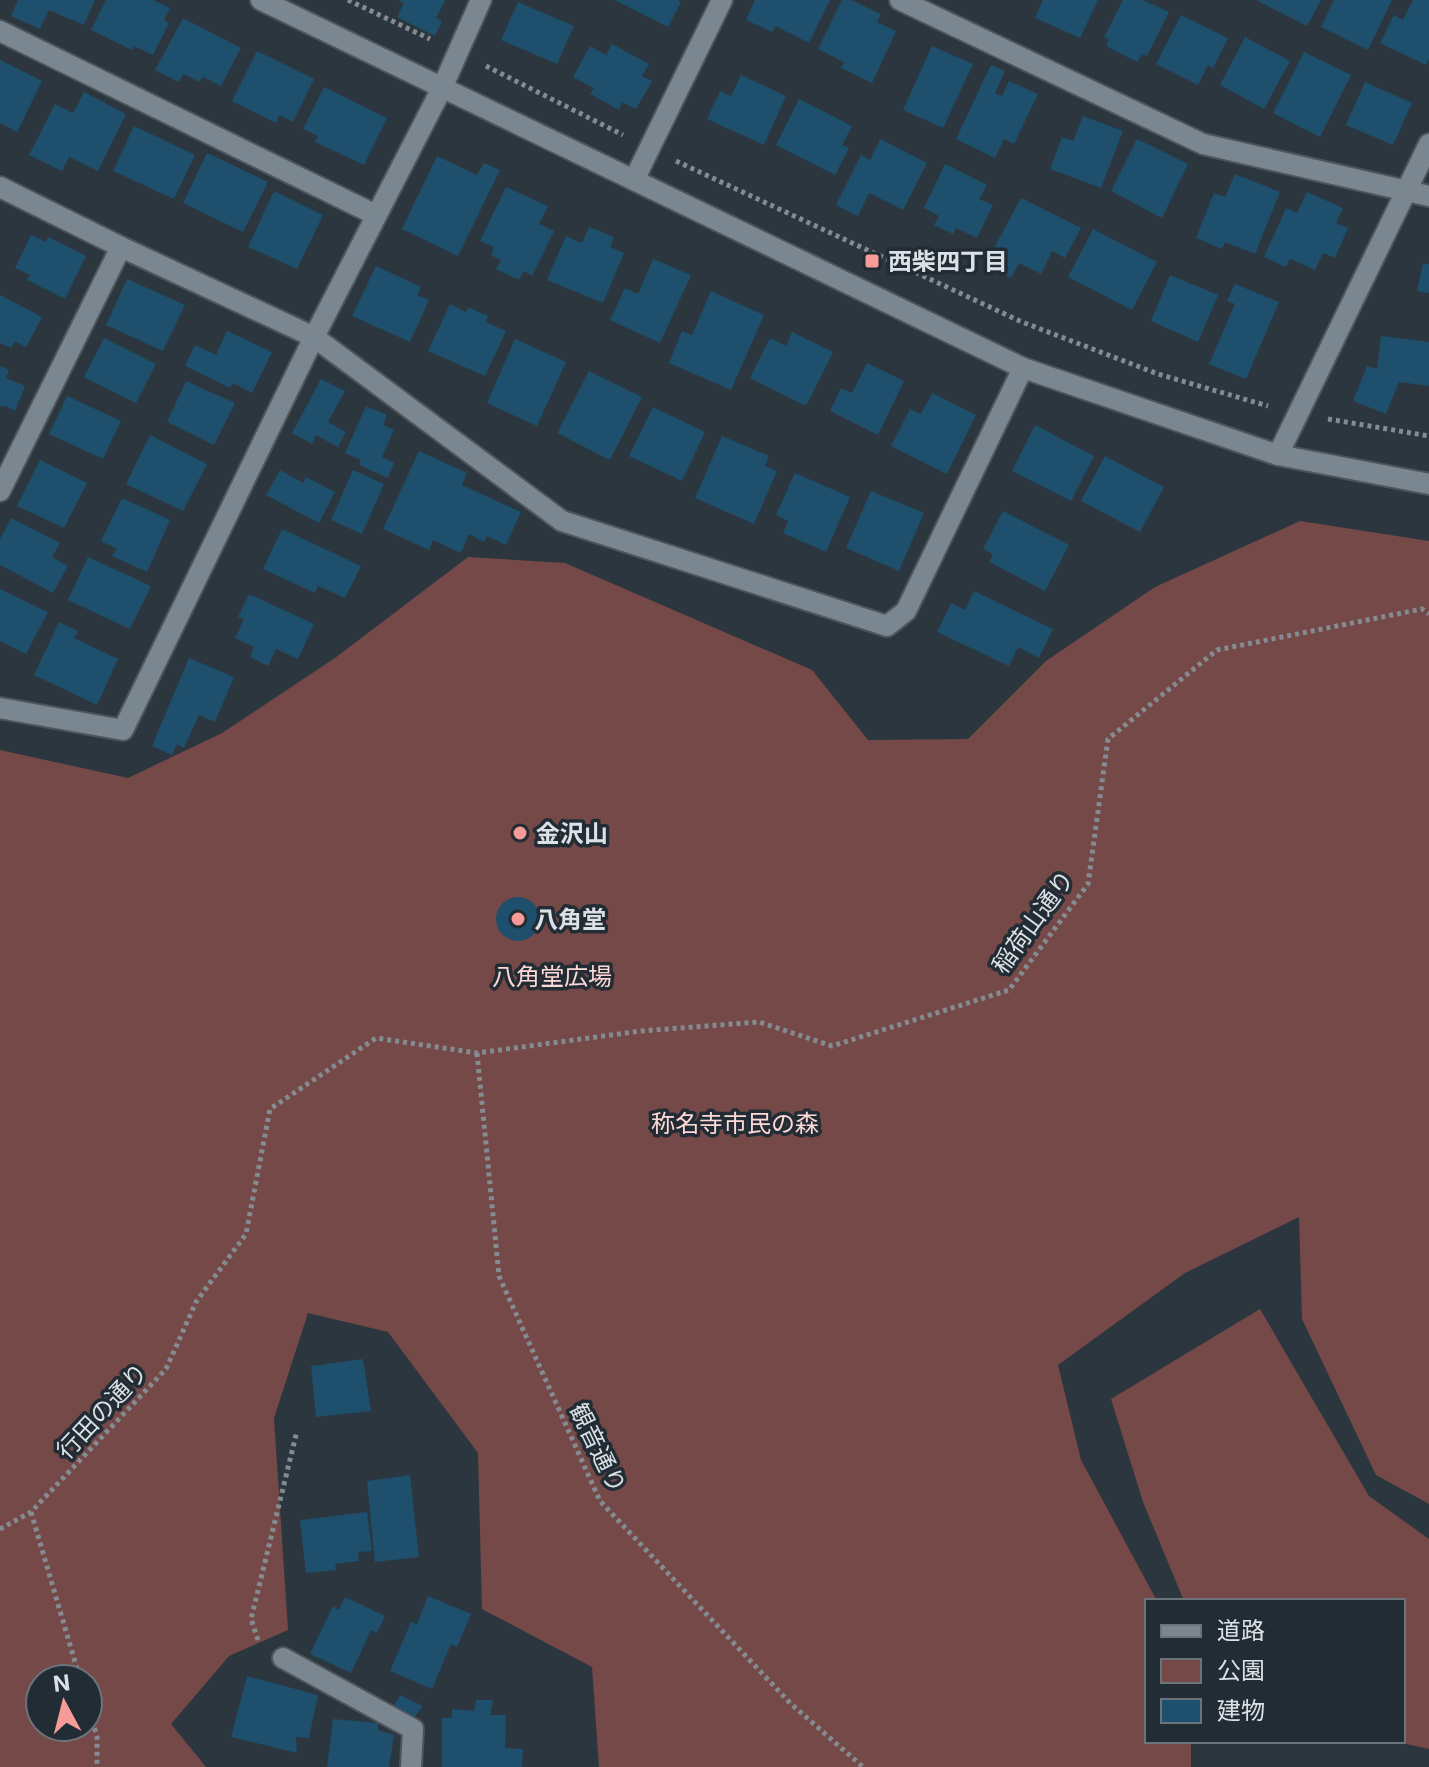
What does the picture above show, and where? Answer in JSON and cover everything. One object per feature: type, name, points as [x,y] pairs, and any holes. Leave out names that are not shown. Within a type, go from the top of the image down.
[{"type":"street","points":[[261,0],[1023,368],[1278,455],[1429,484]]},
{"type":"street","points":[[0,708],[123,730],[314,337],[442,88],[481,0]]},
{"type":"street","points":[[634,180],[722,0]]},
{"type":"street","points":[[900,0],[1203,144],[1429,196]]},
{"type":"street","points":[[0,31],[376,215]]},
{"type":"street","points":[[1278,455],[1429,144]]},
{"type":"street","points":[[0,187],[314,337],[562,521],[887,626],[906,611],[1023,368]]},
{"type":"street","points":[[0,491],[121,247]]},
{"type":"street","points":[[283,1658],[413,1729],[411,1767]]},
{"type":"path","points":[[348,0],[649,148],[1022,322],[1158,374],[1298,414],[1429,436]]},
{"type":"path","name":"稲荷山通り","points":[[477,1053],[641,1031],[759,1022],[832,1046],[1009,990],[1088,884],[1108,739],[1217,650],[1422,609],[1429,614]]},
{"type":"path","name":"行田の通り","points":[[0,1529],[31,1512],[166,1369],[196,1302],[246,1234],[270,1109],[376,1038],[477,1053]]},
{"type":"path","name":"観音通り","points":[[477,1053],[499,1276],[600,1501],[790,1703],[863,1767]]},
{"type":"path","points":[[283,1658],[261,1649],[251,1619],[297,1431]]},
{"type":"path","points":[[31,1512],[75,1663]]},
{"type":"path","points":[[97,1743],[97,1767]]},
{"type":"green space","name":"称名寺市民の森","points":[[1300,521],[1429,541],[1429,1504],[1376,1475],[1302,1319],[1299,1217],[1185,1273],[1058,1365],[1081,1460],[1156,1599],[1145,1599],[1145,1743],[1191,1743],[1191,1767],[599,1767],[592,1667],[482,1609],[478,1453],[388,1332],[308,1313],[274,1418],[288,1630],[229,1656],[171,1724],[206,1767],[0,1767],[0,750],[128,778],[222,733],[335,658],[468,557],[565,563],[812,670],[868,740],[968,739],[1046,661],[1155,587]]},
{"type":"green space","points":[[1260,1309],[1369,1496],[1429,1539],[1429,1749],[1401,1743],[1405,1743],[1405,1599],[1183,1599],[1143,1502],[1111,1399]]},
{"type":"building","points":[[18,0],[95,0],[84,25],[49,10],[40,29],[11,16]]},
{"type":"building","points":[[106,0],[153,0],[170,8],[164,20],[169,23],[153,55],[134,46],[132,50],[91,30]]},
{"type":"building","points":[[398,0],[445,0],[436,18],[442,21],[435,36],[397,17],[404,3]]},
{"type":"building","points":[[615,0],[678,0],[681,2],[668,27]]},
{"type":"building","points":[[755,0],[830,0],[809,43],[775,26],[772,32],[746,20]]},
{"type":"building","points":[[842,0],[851,0],[881,14],[877,22],[896,31],[872,83],[841,68],[844,62],[818,49]]},
{"type":"building","points":[[1043,0],[1098,0],[1080,38],[1035,18]]},
{"type":"building","points":[[1123,0],[1143,0],[1169,12],[1147,56],[1142,54],[1137,62],[1106,46],[1109,39],[1104,37]]},
{"type":"building","points":[[1256,0],[1321,0],[1307,26]]},
{"type":"building","points":[[1334,0],[1392,0],[1368,50],[1321,27]]},
{"type":"building","points":[[1413,0],[1429,0],[1429,59],[1426,65],[1380,43],[1394,15],[1403,20]]},
{"type":"building","points":[[518,2],[574,26],[557,64],[501,40]]},
{"type":"building","points":[[1181,15],[1228,38],[1213,68],[1208,65],[1198,85],[1156,64]]},
{"type":"building","points":[[183,18],[241,48],[221,86],[203,77],[200,82],[183,74],[179,82],[155,70]]},
{"type":"building","points":[[1245,37],[1290,61],[1264,109],[1220,85]]},
{"type":"building","points":[[612,44],[649,64],[642,76],[652,81],[636,109],[622,102],[619,110],[590,94],[594,88],[573,77],[590,46],[606,55]]},
{"type":"building","points":[[932,46],[973,64],[943,128],[903,110]]},
{"type":"building","points":[[257,51],[314,79],[293,122],[279,115],[276,123],[232,101]]},
{"type":"building","points":[[1304,52],[1351,75],[1320,137],[1273,113]]},
{"type":"building","points":[[0,60],[42,81],[17,132],[0,123]]},
{"type":"building","points":[[991,65],[1005,71],[995,93],[1002,96],[1009,81],[1038,94],[1014,144],[1004,139],[995,158],[956,139]]},
{"type":"building","points":[[741,75],[786,96],[764,145],[707,119],[720,91],[731,96]]},
{"type":"building","points":[[1365,82],[1412,103],[1393,145],[1346,125]]},
{"type":"building","points":[[324,87],[387,118],[364,165],[315,142],[318,136],[303,129]]},
{"type":"building","points":[[84,92],[126,114],[98,171],[69,157],[62,171],[29,155],[55,104],[73,113]]},
{"type":"building","points":[[799,99],[852,126],[842,145],[849,148],[835,175],[776,145]]},
{"type":"building","points":[[1083,116],[1123,131],[1101,188],[1050,169],[1062,137],[1073,141]]},
{"type":"building","points":[[134,126],[195,155],[174,199],[113,171]]},
{"type":"building","points":[[880,139],[927,163],[903,210],[869,193],[858,216],[836,205],[861,155],[870,160]]},
{"type":"building","points":[[1137,139],[1188,164],[1162,218],[1111,191]]},
{"type":"building","points":[[207,153],[268,182],[243,232],[183,203]]},
{"type":"building","points":[[437,156],[477,175],[484,163],[500,170],[458,256],[402,229]]},
{"type":"building","points":[[945,164],[987,185],[979,199],[993,205],[977,238],[956,228],[953,234],[934,225],[939,216],[924,208]]},
{"type":"building","points":[[1235,174],[1280,192],[1255,254],[1225,242],[1222,249],[1196,238],[1214,193],[1225,197]]},
{"type":"building","points":[[506,187],[548,206],[539,224],[554,231],[532,276],[524,271],[519,280],[496,269],[501,260],[491,255],[494,247],[480,241]]},
{"type":"building","points":[[274,191],[323,215],[297,269],[248,247]]},
{"type":"building","points":[[1307,192],[1343,208],[1336,223],[1348,228],[1335,258],[1323,253],[1315,270],[1290,259],[1286,267],[1264,257],[1286,208],[1297,213]]},
{"type":"building","points":[[1021,198],[1081,228],[1065,258],[1052,251],[1041,274],[1019,263],[1011,278],[985,265]]},
{"type":"building","points":[[589,227],[614,237],[610,247],[624,253],[603,303],[547,280],[566,236],[582,243]]},
{"type":"building","points":[[1093,229],[1157,262],[1132,310],[1068,277]]},
{"type":"building","points":[[31,235],[46,242],[48,237],[86,256],[65,299],[27,280],[30,275],[15,268]]},
{"type":"building","points":[[653,259],[691,275],[660,343],[610,320],[625,288],[638,294]]},
{"type":"building","points":[[1423,263],[1429,264],[1429,293],[1417,291]]},
{"type":"building","points":[[376,266],[421,287],[417,295],[429,300],[410,342],[352,316]]},
{"type":"building","points":[[1170,275],[1218,295],[1198,342],[1151,321]]},
{"type":"building","points":[[127,279],[185,305],[163,351],[106,325]]},
{"type":"building","points":[[1235,284],[1279,302],[1246,379],[1209,364],[1235,304],[1227,301]]},
{"type":"building","points":[[711,291],[764,315],[731,390],[669,363],[682,331],[692,335]]},
{"type":"building","points":[[0,295],[42,317],[26,347],[15,341],[11,348],[0,343]]},
{"type":"building","points":[[450,304],[466,312],[468,307],[488,316],[486,322],[506,331],[485,376],[428,351]]},
{"type":"building","points":[[227,331],[272,352],[252,393],[233,383],[230,388],[185,366],[195,345],[216,355]]},
{"type":"building","points":[[792,332],[833,352],[806,406],[750,378],[770,338],[786,346]]},
{"type":"building","points":[[1381,336],[1429,342],[1429,386],[1399,382],[1386,414],[1353,401],[1367,366],[1377,369]]},
{"type":"building","points":[[104,338],[156,364],[136,403],[84,377]]},
{"type":"building","points":[[515,339],[566,362],[537,426],[487,403]]},
{"type":"building","points":[[867,363],[904,381],[878,435],[830,411],[841,388],[852,393]]},
{"type":"building","points":[[0,366],[9,370],[6,378],[25,386],[15,411],[6,406],[0,407]]},
{"type":"building","points":[[589,371],[642,397],[610,460],[557,433]]},
{"type":"building","points":[[321,379],[345,391],[328,422],[346,432],[338,447],[316,435],[312,444],[292,433]]},
{"type":"building","points":[[186,381],[235,403],[214,445],[167,422]]},
{"type":"building","points":[[932,393],[976,415],[947,474],[891,446],[910,409],[921,414]]},
{"type":"building","points":[[67,396],[121,421],[103,459],[49,434]]},
{"type":"building","points":[[366,406],[387,415],[383,425],[394,430],[382,457],[394,463],[388,478],[359,465],[361,460],[345,453]]},
{"type":"building","points":[[653,407],[705,432],[682,481],[629,456]]},
{"type":"building","points":[[1035,425],[1094,456],[1071,501],[1012,471]]},
{"type":"building","points":[[150,435],[207,464],[183,511],[126,484]]},
{"type":"building","points":[[722,436],[769,456],[765,466],[777,471],[754,524],[695,498]]},
{"type":"building","points":[[419,451],[467,473],[462,485],[521,512],[506,545],[487,536],[484,542],[469,534],[461,553],[433,540],[429,550],[383,529]]},
{"type":"building","points":[[1105,456],[1164,487],[1140,532],[1081,501]]},
{"type":"building","points":[[40,460],[87,483],[64,528],[17,506]]},
{"type":"building","points":[[280,470],[303,483],[306,477],[335,492],[319,523],[266,495]]},
{"type":"building","points":[[353,470],[384,484],[362,534],[331,520]]},
{"type":"building","points":[[795,473],[850,497],[826,552],[783,533],[788,521],[776,515]]},
{"type":"building","points":[[871,491],[924,513],[899,571],[846,548]]},
{"type":"building","points":[[122,498],[170,520],[147,572],[112,556],[117,549],[101,541]]},
{"type":"building","points":[[1003,511],[1069,545],[1045,591],[989,562],[993,554],[983,549]]},
{"type":"building","points":[[11,518],[60,543],[52,557],[68,566],[53,593],[0,565],[0,539]]},
{"type":"building","points":[[282,529],[361,566],[345,598],[318,586],[315,593],[263,569]]},
{"type":"building","points":[[88,557],[151,586],[130,629],[68,600]]},
{"type":"building","points":[[0,589],[48,612],[26,654],[0,641]]},
{"type":"building","points":[[974,591],[1053,629],[1039,658],[1018,647],[1009,666],[937,632],[951,603],[965,610]]},
{"type":"building","points":[[249,594],[314,624],[298,659],[276,649],[268,666],[250,657],[254,647],[235,638],[244,619],[238,617]]},
{"type":"building","points":[[59,622],[78,631],[74,638],[118,659],[97,705],[34,675]]},
{"type":"building","points":[[189,658],[234,677],[215,722],[199,715],[184,748],[177,744],[172,755],[152,746]]},
{"type":"building","name":"八角堂","points":[[518,897],[533,904],[540,919],[533,934],[518,941],[503,934],[496,919],[503,904]]},
{"type":"building","points":[[363,1359],[371,1411],[316,1417],[311,1366]]},
{"type":"building","points":[[410,1475],[419,1557],[375,1562],[367,1481]]},
{"type":"building","points":[[367,1512],[372,1551],[358,1552],[359,1561],[335,1564],[336,1570],[306,1573],[300,1520]]},
{"type":"building","points":[[428,1596],[471,1614],[457,1647],[451,1644],[432,1689],[390,1671],[411,1622],[417,1624]]},
{"type":"building","points":[[345,1597],[385,1616],[377,1633],[371,1630],[351,1673],[310,1654],[333,1606],[339,1610]]},
{"type":"building","points":[[247,1676],[318,1695],[309,1738],[296,1737],[297,1753],[231,1737]]},
{"type":"building","points":[[400,1695],[423,1706],[413,1719],[392,1709]]},
{"type":"building","points":[[476,1700],[493,1700],[490,1715],[506,1715],[505,1748],[523,1749],[522,1767],[442,1767],[442,1718],[452,1718],[452,1709],[474,1711]]},
{"type":"building","points":[[333,1719],[378,1723],[378,1730],[394,1735],[389,1767],[327,1767]]},
{"type":"place","name":"西柴四丁目","points":[[872,261]]},
{"type":"place","name":"金沢山","points":[[520,833]]},
{"type":"place","name":"八角堂","points":[[518,919]]},
{"type":"park label","name":"八角堂広場","points":[[552,976]]}]
